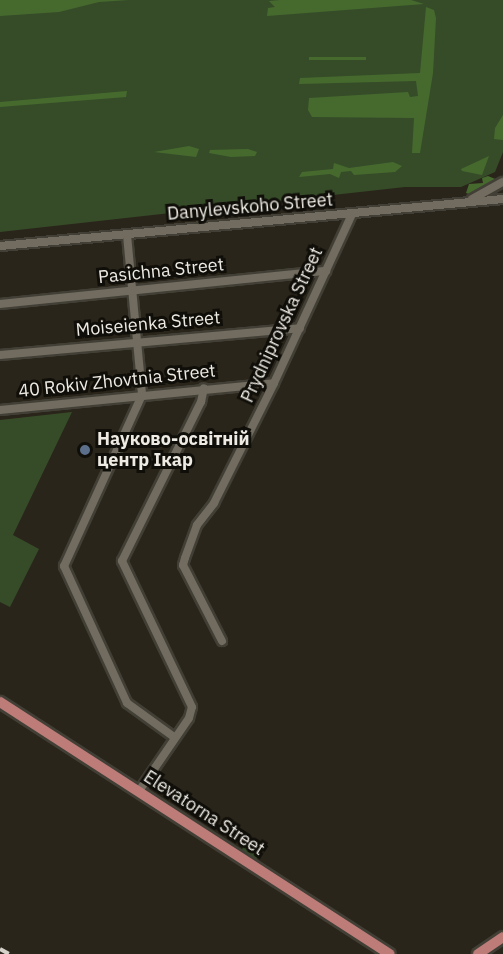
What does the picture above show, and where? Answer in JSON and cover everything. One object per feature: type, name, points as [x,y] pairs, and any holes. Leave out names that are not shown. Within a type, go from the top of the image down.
[{"type":"main road","name":"Elevatorna Street","points":[[0,702],[390,954]]},
{"type":"main road","points":[[479,954],[503,937]]},
{"type":"street","points":[[462,203],[503,182]]},
{"type":"street","points":[[498,200],[503,186]]},
{"type":"street","name":"Danylevskoho Street","points":[[0,246],[498,200]]},
{"type":"street","name":"Prydniprovska Street","points":[[222,641],[183,566],[197,525],[214,503],[274,383],[352,214]]},
{"type":"street","points":[[127,235],[139,341],[142,395],[64,566],[127,703],[174,737]]},
{"type":"street","name":"Pasichna Street","points":[[0,304],[326,271]]},
{"type":"street","name":"Moiseienka Street","points":[[0,355],[300,328]]},
{"type":"street","name":"40 Rokiv Zhovtnia Street","points":[[0,410],[204,388],[274,383]]},
{"type":"street","points":[[139,791],[189,718],[192,707],[122,561],[201,402],[204,388]]},
{"type":"green space","points":[[0,0],[503,0],[503,152],[495,172],[461,187],[405,187],[0,232]]},
{"type":"green space","points":[[0,0],[129,0],[99,2],[59,12],[0,16]]},
{"type":"green space","points":[[411,0],[424,4],[267,16],[268,8],[275,7],[269,1]]},
{"type":"green space","points":[[426,7],[434,10],[436,18],[433,73],[420,153],[412,153],[414,118],[312,117],[308,110],[309,98],[408,92],[410,97],[418,96],[416,81],[299,84],[300,78],[420,73]]},
{"type":"green space","points":[[309,57],[366,57],[366,60],[309,60]]},
{"type":"green space","points":[[127,91],[126,97],[0,107],[0,102]]},
{"type":"green space","points":[[503,115],[503,140],[494,139],[495,128]]},
{"type":"green space","points":[[189,146],[199,149],[196,157],[154,152]]},
{"type":"green space","points":[[248,149],[257,152],[255,156],[231,157],[209,153],[210,150]]},
{"type":"green space","points":[[489,156],[482,175],[462,171],[461,169]]},
{"type":"green space","points":[[393,162],[402,166],[395,172],[354,175],[351,171],[341,172],[339,178],[330,174],[299,177],[302,172],[333,169],[334,163],[349,168]]},
{"type":"green space","points":[[488,176],[500,181],[472,195],[466,193],[469,184],[483,183],[482,178]]},
{"type":"green space","points":[[72,412],[13,535],[39,549],[10,607],[0,602],[0,420]]},
{"type":"green space","points":[[252,840],[259,843],[262,850],[259,857],[252,860],[245,857],[242,850],[245,843]]},
{"type":"railway","points":[[0,949],[9,954]]},
{"type":"place","name":"Науково-освітній центр Ікар","points":[[85,450]]}]
